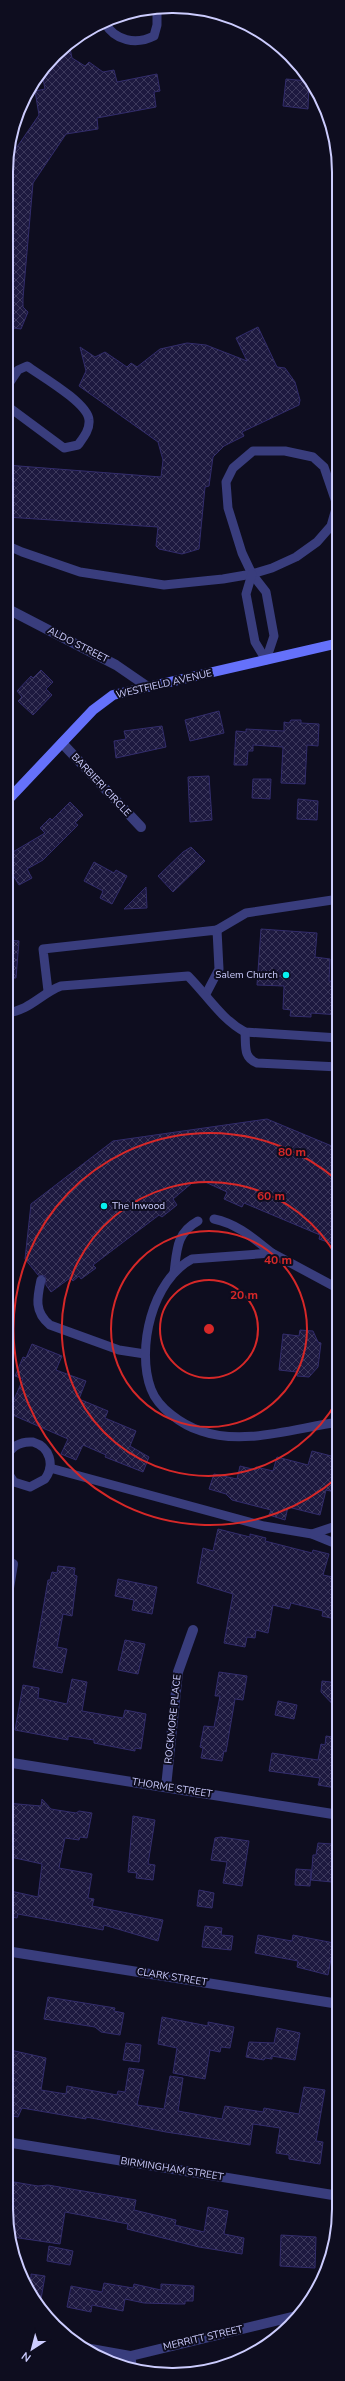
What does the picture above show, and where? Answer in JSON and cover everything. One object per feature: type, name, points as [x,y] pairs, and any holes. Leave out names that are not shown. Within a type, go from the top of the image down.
[{"type":"street","name":"ALDO STREET","points":[[13,612],[116,665],[148,687]]},
{"type":"street","name":"WESTFIELD AVENUE","points":[[13,795],[93,710],[112,695],[332,645]]},
{"type":"street","name":"BARBIERI CIRCLE","points":[[62,743],[141,827]]},
{"type":"street","name":"ROCKMORE PLACE","points":[[166,1787],[178,1672],[193,1630]]},
{"type":"street","name":"THORME STREET","points":[[13,1763],[332,1814]]},
{"type":"street","name":"CLARK STREET","points":[[13,1952],[332,2003]]},
{"type":"street","name":"BIRMINGHAM STREET","points":[[13,2143],[332,2195]]},
{"type":"street","name":"MERRITT STREET","points":[[118,2359],[288,2318]]},
{"type":"street","points":[[99,2351],[130,2356],[131,2363]]},
{"type":"lane","points":[[107,27],[111,33],[130,41],[145,40],[154,36],[157,25],[157,14]]},
{"type":"lane","points":[[13,378],[18,370],[26,366],[84,407],[90,419],[87,432],[78,446],[64,448],[13,410]]},
{"type":"lane","points":[[266,660],[274,636],[266,592],[252,574],[242,553],[228,508],[226,482],[233,468],[253,451],[285,451],[313,457],[324,467],[332,490]]},
{"type":"lane","points":[[13,548],[80,572],[164,585],[252,574],[296,557],[317,542],[331,526],[332,522]]},
{"type":"lane","points":[[252,574],[246,594],[255,642],[266,660]]},
{"type":"lane","points":[[48,991],[43,949],[217,930],[246,913],[332,900]]},
{"type":"lane","points":[[206,994],[219,969],[217,930]]},
{"type":"lane","points":[[13,1012],[19,1011],[35,1003],[48,991],[61,986],[188,976],[206,994],[232,1026],[245,1032],[332,1038]]},
{"type":"lane","points":[[245,1032],[246,1056],[250,1061],[257,1063],[332,1066]]},
{"type":"lane","points":[[214,1219],[227,1222],[251,1236],[272,1253],[332,1285]]},
{"type":"lane","points":[[174,1273],[182,1235],[186,1227],[198,1221]]},
{"type":"lane","points":[[272,1253],[192,1259],[183,1264],[174,1273],[160,1295],[152,1314],[145,1354],[147,1375],[151,1390],[160,1403],[185,1424],[199,1430],[230,1437],[278,1432],[332,1423]]},
{"type":"lane","points":[[41,1280],[37,1307],[44,1320],[50,1325],[119,1350],[145,1354]]},
{"type":"lane","points":[[13,1448],[16,1445],[32,1442],[46,1452],[50,1468],[42,1482],[30,1487],[13,1480]]},
{"type":"lane","points":[[50,1468],[264,1526],[312,1534],[332,1542]]},
{"type":"lane","points":[[312,1534],[332,1527]]},
{"type":"building","points":[[70,50],[72,58],[85,66],[89,62],[103,72],[114,70],[117,82],[157,74],[160,91],[154,92],[156,107],[97,118],[98,129],[66,134],[33,183],[23,298],[23,307],[28,312],[21,329],[13,328],[14,152],[39,115],[35,91],[45,89],[43,79]]},
{"type":"building","points":[[286,79],[303,80],[309,90],[308,109],[283,106]]},
{"type":"building","points":[[258,327],[277,367],[285,368],[295,382],[300,400],[299,405],[242,432],[244,436],[224,446],[213,457],[209,486],[205,487],[199,549],[182,554],[159,549],[156,546],[158,527],[13,517],[13,466],[161,477],[163,460],[158,442],[79,386],[86,371],[80,347],[95,357],[105,352],[127,367],[131,363],[137,367],[160,349],[187,343],[206,345],[247,361],[236,338]]},
{"type":"building","points":[[41,670],[53,682],[46,689],[52,695],[33,715],[18,701],[22,697],[17,691],[31,676],[33,678]]},
{"type":"building","points":[[219,711],[224,733],[190,741],[185,720]]},
{"type":"building","points":[[291,720],[301,720],[301,723],[319,724],[318,746],[307,745],[305,784],[281,783],[283,747],[253,745],[253,751],[248,751],[247,765],[234,765],[236,731],[246,732],[246,729],[284,731],[284,722],[289,723]]},
{"type":"building","points":[[162,726],[166,747],[116,758],[114,741],[126,739],[124,731]]},
{"type":"building","points":[[209,776],[212,820],[190,822],[188,777]]},
{"type":"building","points":[[253,779],[271,779],[270,799],[252,798]]},
{"type":"building","points":[[298,799],[318,801],[317,820],[297,819]]},
{"type":"building","points":[[70,802],[83,815],[75,823],[78,825],[43,860],[27,869],[32,878],[19,885],[13,875],[13,852],[45,833],[40,828],[50,818],[52,820]]},
{"type":"building","points":[[191,847],[205,861],[173,892],[158,876],[183,852]]},
{"type":"building","points":[[94,862],[114,873],[116,870],[127,876],[112,904],[100,898],[103,891],[84,881]]},
{"type":"building","points":[[146,887],[147,908],[124,909]]},
{"type":"building","name":"Salem Church","points":[[261,929],[317,933],[315,957],[330,959],[329,981],[332,981],[332,1014],[311,1013],[311,1017],[290,1016],[291,1010],[283,1009],[284,986],[257,985]]},
{"type":"building","points":[[13,941],[19,941],[16,978],[13,978]]},
{"type":"building","name":"The Inwood","points":[[267,1119],[332,1146],[332,1244],[319,1239],[320,1235],[244,1203],[242,1207],[224,1199],[227,1192],[203,1181],[192,1183],[173,1199],[177,1205],[162,1217],[159,1215],[93,1265],[96,1268],[81,1279],[79,1276],[73,1281],[70,1278],[51,1292],[46,1285],[45,1276],[38,1275],[25,1259],[31,1204],[113,1141]]},
{"type":"building","points":[[300,1330],[313,1331],[318,1342],[321,1343],[318,1367],[309,1377],[297,1376],[297,1372],[279,1370],[283,1334],[299,1336]]},
{"type":"building","points":[[32,1344],[62,1356],[56,1370],[86,1381],[79,1399],[108,1411],[105,1418],[136,1431],[130,1446],[149,1457],[143,1472],[105,1457],[106,1455],[83,1445],[76,1460],[61,1454],[68,1439],[13,1415],[13,1402],[23,1379],[15,1376],[23,1357],[26,1358]]},
{"type":"building","points":[[312,1451],[332,1456],[332,1491],[326,1490],[320,1515],[288,1507],[285,1520],[269,1515],[271,1510],[232,1500],[226,1494],[209,1489],[214,1474],[237,1479],[240,1466],[256,1470],[256,1467],[273,1471],[277,1457],[308,1465]]},
{"type":"building","points":[[218,1529],[250,1537],[250,1534],[266,1538],[265,1541],[312,1553],[313,1550],[329,1554],[323,1575],[332,1577],[332,1618],[322,1616],[323,1611],[291,1603],[289,1609],[273,1605],[268,1633],[256,1630],[255,1638],[247,1637],[245,1647],[224,1643],[233,1594],[197,1583],[203,1548],[213,1551]]},
{"type":"building","points":[[58,1566],[75,1568],[74,1575],[77,1576],[72,1616],[63,1614],[57,1647],[67,1649],[62,1673],[33,1667],[48,1580],[50,1580],[52,1572],[57,1573]]},
{"type":"building","points":[[118,1579],[157,1587],[152,1614],[132,1610],[134,1600],[115,1596]]},
{"type":"building","points":[[125,1640],[145,1644],[138,1674],[118,1670]]},
{"type":"building","points":[[219,1672],[247,1676],[243,1700],[235,1699],[226,1752],[224,1751],[222,1761],[201,1758],[203,1748],[200,1747],[204,1726],[214,1727],[220,1696],[215,1696]]},
{"type":"building","points":[[72,1679],[87,1682],[82,1711],[123,1718],[125,1710],[146,1714],[141,1749],[135,1748],[135,1751],[94,1743],[94,1740],[68,1736],[68,1740],[15,1730],[23,1685],[39,1688],[38,1698],[67,1704]]},
{"type":"building","points":[[322,1681],[332,1682],[332,1704],[321,1692]]},
{"type":"building","points":[[278,1701],[297,1705],[294,1719],[275,1715]]},
{"type":"building","points":[[326,1736],[332,1737],[332,1787],[318,1785],[320,1778],[269,1771],[272,1753],[318,1760],[321,1744],[325,1745]]},
{"type":"building","points":[[42,1799],[51,1809],[76,1813],[79,1811],[92,1813],[87,1838],[80,1837],[79,1840],[65,1838],[59,1868],[92,1874],[88,1898],[94,1899],[92,1906],[163,1920],[158,1941],[104,1925],[103,1930],[18,1914],[17,1918],[13,1917],[13,1892],[38,1897],[42,1864],[13,1858],[13,1804],[41,1806]]},
{"type":"building","points":[[133,1816],[155,1820],[148,1864],[155,1865],[153,1880],[136,1878],[137,1873],[128,1872]]},
{"type":"building","points":[[221,1837],[249,1841],[242,1886],[223,1883],[227,1862],[211,1860],[215,1838]]},
{"type":"building","points":[[318,1843],[332,1844],[332,1882],[311,1880],[313,1855],[316,1855]]},
{"type":"building","points":[[296,1869],[311,1870],[310,1886],[295,1885]]},
{"type":"building","points":[[199,1890],[214,1893],[212,1908],[197,1906]]},
{"type":"building","points":[[205,1926],[222,1928],[221,1935],[233,1936],[231,1950],[202,1947]]},
{"type":"building","points":[[258,1935],[292,1941],[293,1935],[332,1943],[332,1954],[328,1975],[297,1967],[298,1961],[255,1953]]},
{"type":"building","points":[[48,1997],[115,2008],[114,2011],[124,2013],[120,2035],[101,2032],[95,2027],[44,2019]]},
{"type":"building","points":[[162,2017],[208,2026],[208,2022],[234,2027],[230,2048],[221,2047],[220,2052],[210,2050],[205,2079],[173,2073],[177,2048],[158,2044]]},
{"type":"building","points":[[277,2028],[300,2033],[295,2060],[272,2056],[272,2059],[265,2058],[264,2060],[246,2057],[249,2042],[274,2043]]},
{"type":"building","points":[[126,2043],[141,2045],[139,2062],[123,2060]]},
{"type":"building","points":[[13,2051],[46,2058],[41,2090],[66,2094],[67,2086],[117,2095],[118,2091],[125,2092],[129,2068],[144,2070],[137,2105],[164,2109],[170,2076],[183,2078],[178,2111],[222,2119],[225,2106],[263,2112],[264,2108],[299,2114],[304,2087],[325,2090],[316,2141],[323,2142],[320,2164],[289,2159],[289,2155],[276,2153],[280,2128],[253,2124],[250,2145],[166,2132],[86,2117],[86,2119],[22,2108],[18,2117],[13,2116]]},
{"type":"building","points":[[14,2182],[38,2186],[48,2185],[136,2200],[134,2210],[176,2220],[175,2225],[204,2232],[208,2207],[228,2211],[224,2234],[244,2238],[242,2254],[199,2247],[127,2229],[128,2224],[65,2212],[60,2244],[16,2238],[13,2219]]},
{"type":"building","points":[[281,2235],[316,2237],[315,2268],[280,2266]]},
{"type":"building","points":[[49,2246],[73,2251],[70,2265],[47,2261]]},
{"type":"building","points":[[31,2274],[45,2276],[41,2299],[28,2278],[31,2278]]},
{"type":"building","points":[[104,2283],[133,2288],[134,2284],[161,2290],[161,2284],[194,2286],[193,2301],[185,2301],[185,2304],[177,2304],[144,2303],[125,2299],[123,2311],[92,2305],[91,2312],[67,2307],[71,2286],[102,2292]]},
{"type":"place","name":"Salem Church","points":[[286,975]]},
{"type":"place","name":"The Inwood","points":[[104,1206]]}]
